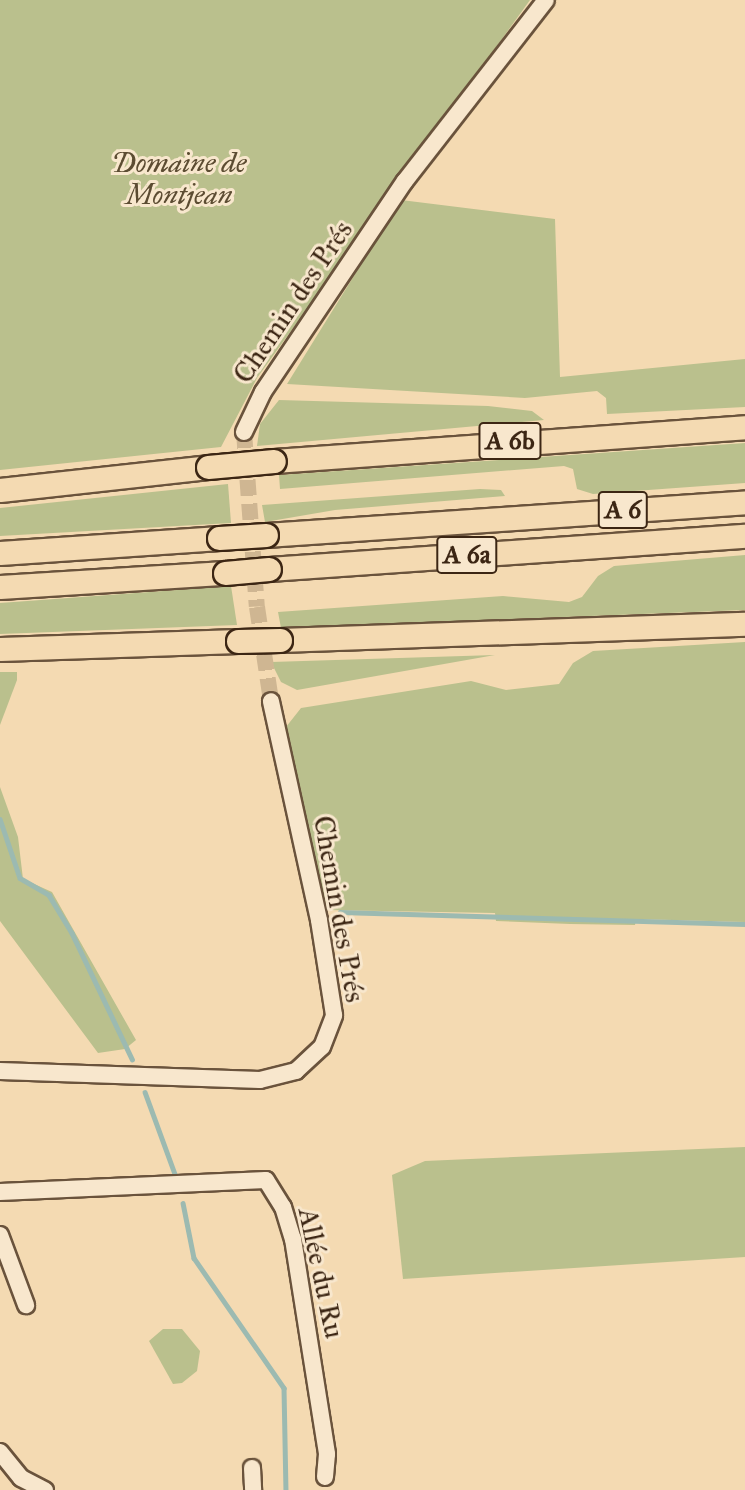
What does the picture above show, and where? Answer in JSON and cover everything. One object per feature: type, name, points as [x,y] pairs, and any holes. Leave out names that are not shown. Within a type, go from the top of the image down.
[{"type":"highway","name":"A 6b","points":[[0,490],[274,461],[745,426]]},
{"type":"highway","name":"A 6","points":[[501,519],[745,502]]},
{"type":"highway","name":"A 6a","points":[[0,553],[501,519]]},
{"type":"highway","name":"A 6","points":[[665,541],[745,536]]},
{"type":"highway","name":"A 6a","points":[[0,587],[665,541]]},
{"type":"highway","points":[[0,649],[745,624]]},
{"type":"street","name":"Chemin des Prés","points":[[244,432],[263,392],[390,204],[545,0]]},
{"type":"street","name":"Chemin des Prés","points":[[0,1071],[260,1080],[296,1071],[322,1047],[334,1015],[319,920],[271,701]]},
{"type":"street","name":"Allée du Ru","points":[[0,1192],[266,1180],[283,1207],[293,1239],[327,1454],[325,1477]]},
{"type":"street","points":[[0,1236],[26,1305]]},
{"type":"street","points":[[0,1452],[21,1478],[45,1490]]},
{"type":"street","points":[[252,1468],[253,1490]]},
{"type":"green space","name":"Domaine de Montjean","points":[[0,0],[530,0],[257,378],[221,447],[0,470]]},
{"type":"green space","points":[[401,200],[555,219],[560,377],[745,359],[745,407],[607,414],[606,398],[597,391],[525,398],[287,384]]},
{"type":"green space","points":[[279,400],[488,406],[532,411],[544,420],[257,446],[260,424]]},
{"type":"green space","points":[[745,443],[745,483],[593,494],[577,489],[573,469],[564,466],[280,489],[279,475]]},
{"type":"green space","points":[[228,484],[231,523],[0,536],[0,508]]},
{"type":"green space","points":[[480,489],[501,490],[505,496],[335,510],[265,522],[262,505]]},
{"type":"green space","points":[[745,555],[745,610],[281,628],[278,612],[503,596],[569,602],[582,597],[598,576],[614,566]]},
{"type":"green space","points":[[231,586],[237,625],[0,634],[0,603]]},
{"type":"green space","points":[[745,642],[745,922],[636,919],[635,925],[570,924],[496,921],[495,913],[327,910],[285,735],[286,727],[301,708],[471,681],[506,690],[559,684],[573,663],[593,651]]},
{"type":"green space","points":[[495,655],[297,690],[281,682],[271,662]]},
{"type":"green space","points":[[0,672],[17,672],[17,680],[0,725]]},
{"type":"green space","points":[[0,787],[18,837],[23,879],[52,892],[136,1040],[125,1049],[98,1053],[0,921]]},
{"type":"green space","points":[[745,1147],[745,1257],[403,1279],[392,1175],[425,1161]]},
{"type":"green space","points":[[163,1329],[182,1329],[200,1351],[197,1371],[182,1383],[173,1384],[149,1341]]},
{"type":"waterway","points":[[0,819],[20,878],[49,895],[72,933],[132,1059]]},
{"type":"waterway","points":[[340,912],[745,924]]},
{"type":"waterway","points":[[145,1092],[175,1174]]},
{"type":"waterway","points":[[183,1203],[194,1258],[284,1388],[286,1490]]},
{"type":"tunnel","points":[[244,432],[257,607],[271,701]]}]
